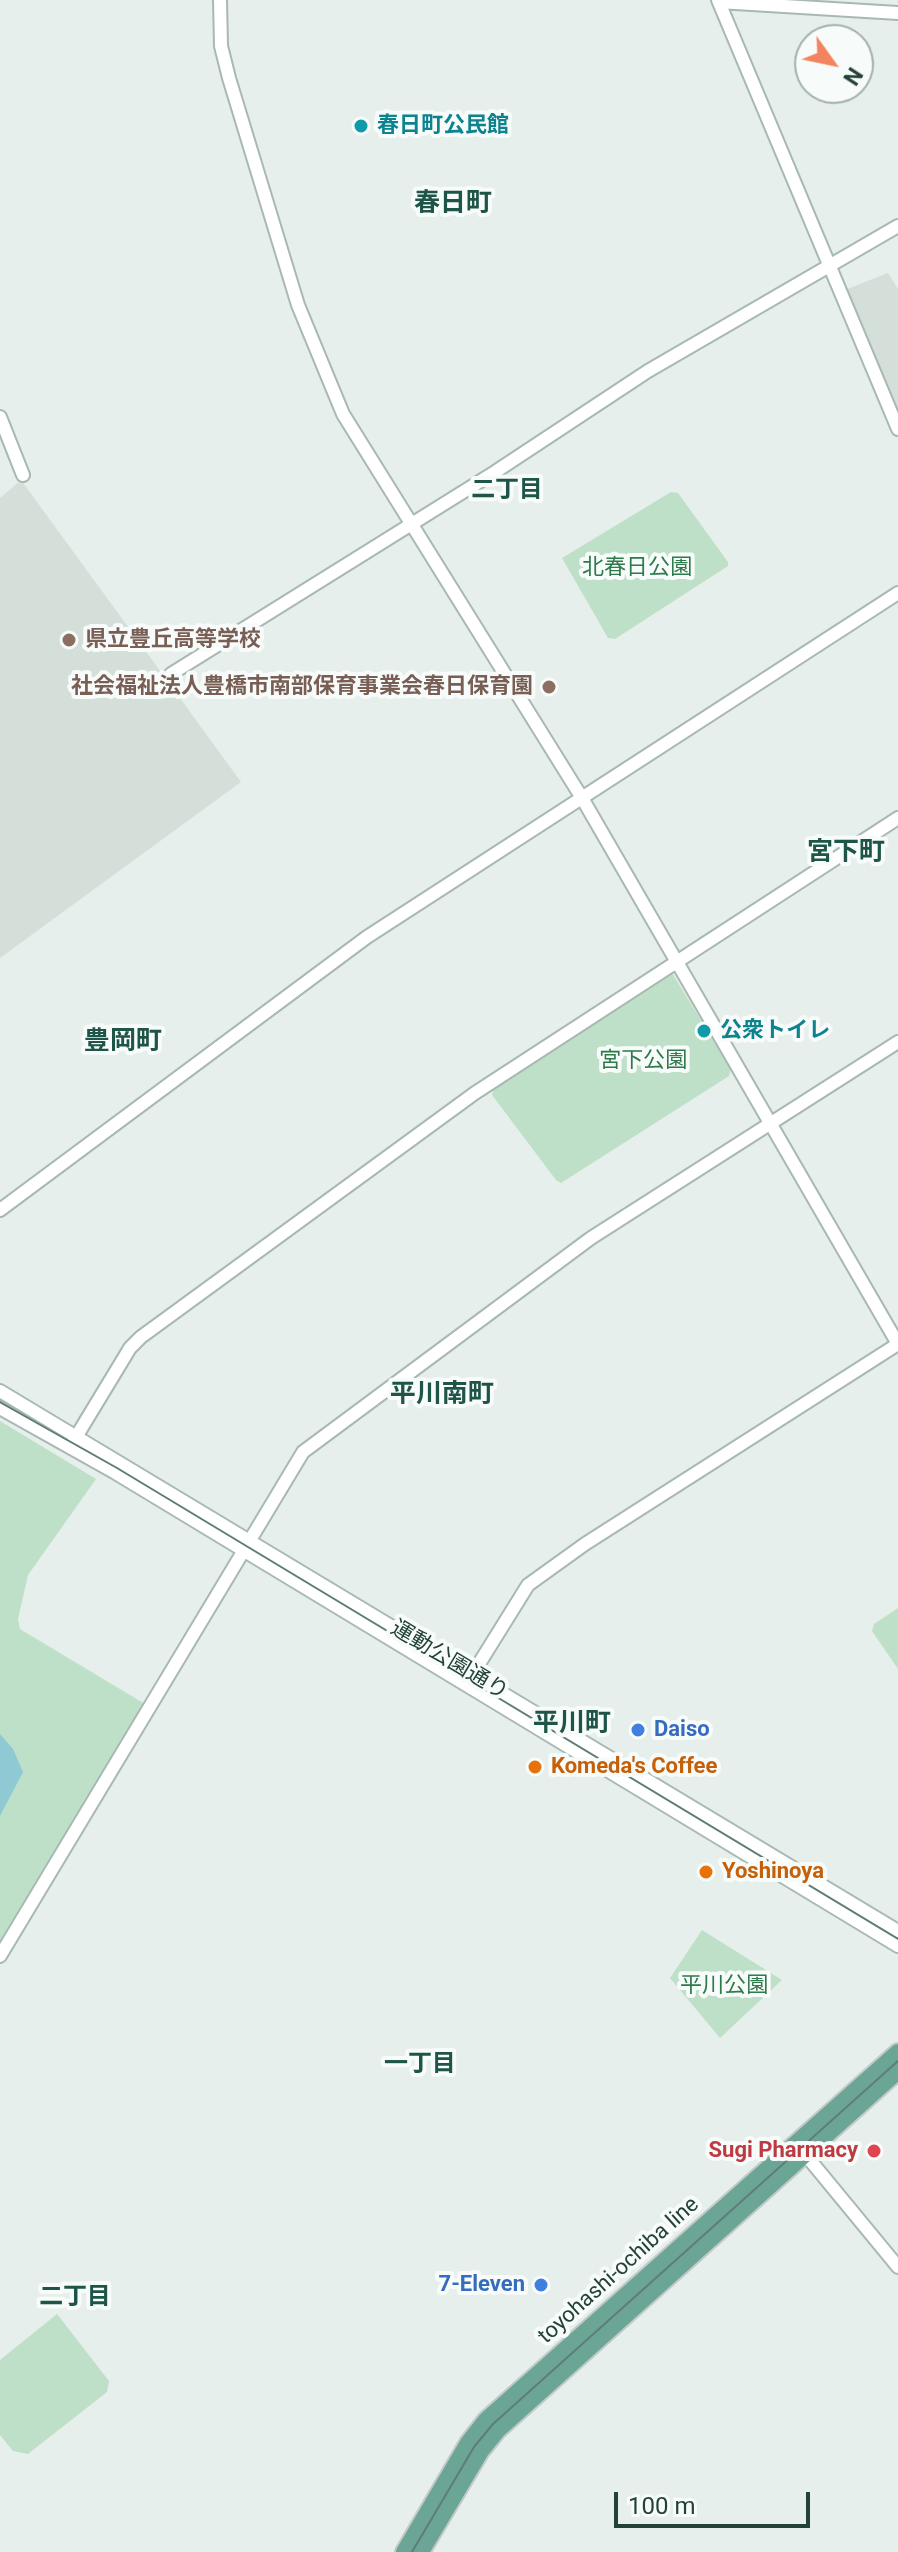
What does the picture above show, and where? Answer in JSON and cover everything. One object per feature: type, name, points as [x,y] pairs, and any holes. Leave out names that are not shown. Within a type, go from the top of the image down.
[{"type":"main road","name":"toyohashi-ochiba line","points":[[421,2552],[481,2451],[498,2430],[800,2148],[898,2052]]},
{"type":"main road","name":"toyohashi-ochiba line","points":[[404,2552],[468,2443],[486,2420],[800,2148],[898,2071]]},
{"type":"street","points":[[220,0],[221,46],[229,78],[298,305],[343,414],[582,798],[898,1344],[585,1544],[528,1585],[472,1675]]},
{"type":"street","points":[[898,13],[718,1],[898,429]]},
{"type":"street","points":[[171,674],[648,371],[898,226]]},
{"type":"street","points":[[0,417],[23,475]]},
{"type":"street","points":[[0,1210],[367,937],[898,593]]},
{"type":"street","points":[[73,1442],[130,1348],[141,1337],[475,1093],[898,818]]},
{"type":"street","points":[[0,1956],[303,1452],[591,1238],[898,1042]]},
{"type":"street","name":"運動公園通り","points":[[0,1391],[73,1442],[898,1946]]},
{"type":"street","name":"運動公園通り","points":[[0,1408],[73,1442]]},
{"type":"street","name":"運動公園通り","points":[[246,1546],[472,1675],[898,1931]]},
{"type":"street","points":[[800,2148],[898,2267]]},
{"type":"shaded area","points":[[888,273],[898,289],[898,414],[847,289]]},
{"type":"shaded area","name":"県立豊丘高等学校","points":[[21,480],[241,782],[0,958],[0,498]]},
{"type":"green space","name":"北春日公園","points":[[671,492],[678,493],[728,566],[615,639],[608,638],[562,558]]},
{"type":"green space","name":"宮下公園","points":[[672,973],[731,1069],[729,1076],[561,1183],[492,1095],[494,1088]]},
{"type":"green space","points":[[0,1421],[96,1479],[28,1575],[18,1619],[20,1629],[150,1707],[0,1956]]},
{"type":"green space","points":[[898,1608],[898,1669],[872,1631],[874,1624]]},
{"type":"green space","name":"平川公園","points":[[702,1930],[782,1980],[720,2038],[670,1978]]},
{"type":"green space","points":[[57,2314],[109,2381],[107,2392],[28,2454],[13,2451],[0,2435],[0,2360]]},
{"type":"water","points":[[0,1734],[13,1749],[23,1772],[0,1816]]},
{"type":"tram line","points":[[0,1402],[117,1468],[898,1939]]},
{"type":"tram line","points":[[412,2552],[474,2447],[493,2424],[898,2061]]},
{"type":"place","name":"春日町公民館","points":[[361,126]]},
{"type":"place","name":"県立豊丘高等学校","points":[[69,640]]},
{"type":"place","name":"社会福祉法人豊橋市南部保育事業会春日保育園","points":[[549,687]]},
{"type":"place","name":"公衆トイレ","points":[[704,1031]]},
{"type":"place","name":"Daiso","points":[[638,1730]]},
{"type":"place","name":"Komeda's Coffee","points":[[535,1767]]},
{"type":"place","name":"Yoshinoya","points":[[706,1872]]},
{"type":"place","name":"Sugi Pharmacy","points":[[874,2151]]},
{"type":"place","name":"7-Eleven","points":[[541,2285]]},
{"type":"district","name":"春日町","points":[[453,204]]},
{"type":"district","name":"二丁目","points":[[507,491]]},
{"type":"district","name":"宮下町","points":[[846,853]]},
{"type":"district","name":"豊岡町","points":[[123,1042]]},
{"type":"district","name":"平川南町","points":[[442,1395]]},
{"type":"district","name":"平川町","points":[[572,1724]]},
{"type":"district","name":"一丁目","points":[[420,2065]]},
{"type":"district","name":"二丁目","points":[[75,2298]]}]
